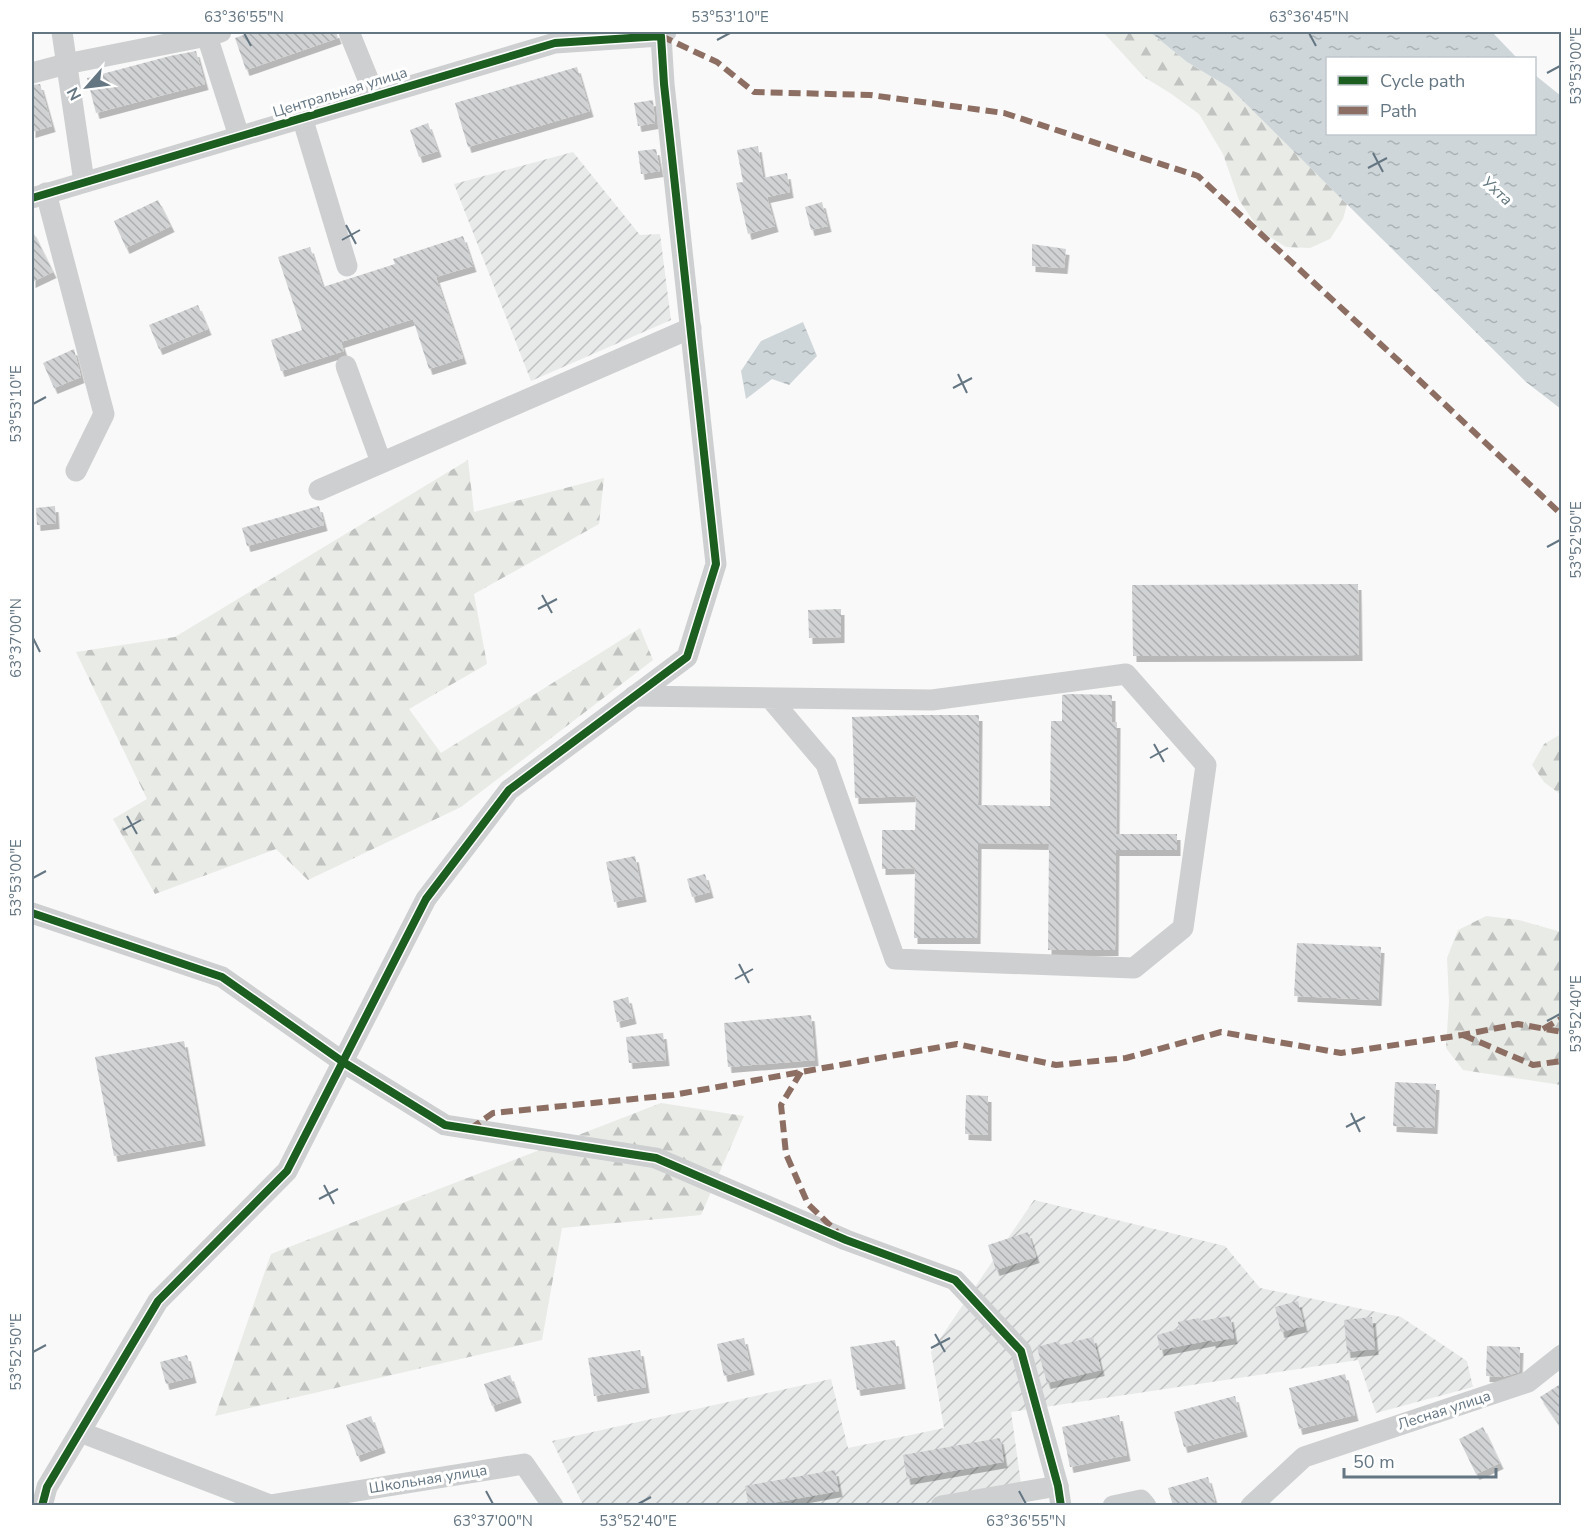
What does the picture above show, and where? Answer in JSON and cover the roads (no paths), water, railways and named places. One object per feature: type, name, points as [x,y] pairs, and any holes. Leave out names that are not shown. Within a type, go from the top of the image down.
[{"type":"street","points":[[62,32],[84,182]]},
{"type":"street","points":[[349,32],[375,96]]},
{"type":"street","points":[[32,73],[214,34],[239,136]]},
{"type":"street","points":[[42,1506],[47,1487],[158,1301],[287,1171],[426,899],[509,790],[687,657],[716,564],[664,84],[664,34]]},
{"type":"street","name":"Центральная улица","points":[[38,196],[555,42],[664,34]]},
{"type":"street","points":[[302,117],[347,266]]},
{"type":"street","points":[[38,196],[104,414],[76,471]]},
{"type":"street","points":[[319,490],[691,328]]},
{"type":"street","points":[[346,366],[381,462]]},
{"type":"street","points":[[634,696],[932,700],[1126,674],[1206,765],[1183,928],[1134,968],[895,959],[826,765],[770,698]]},
{"type":"street","points":[[32,913],[222,977],[343,1062],[445,1125],[656,1158],[846,1240],[955,1280],[1021,1352],[1060,1496],[941,1506]]},
{"type":"street","name":"Лесная улица","points":[[1251,1506],[1304,1457],[1528,1382],[1554,1361]]},
{"type":"street","name":"Школьная улица","points":[[80,1432],[270,1505],[524,1464],[553,1506]]},
{"type":"street","points":[[1113,1506],[1141,1500],[1146,1506]]},
{"type":"water","name":"Ухта","points":[[1150,32],[1492,32],[1516,57],[1326,57],[1326,135],[1536,135],[1536,76],[1561,96],[1561,409],[1526,382],[1230,88],[1187,62]]},
{"type":"water","points":[[803,322],[817,356],[789,385],[772,379],[746,399],[741,371],[761,341]]}]
